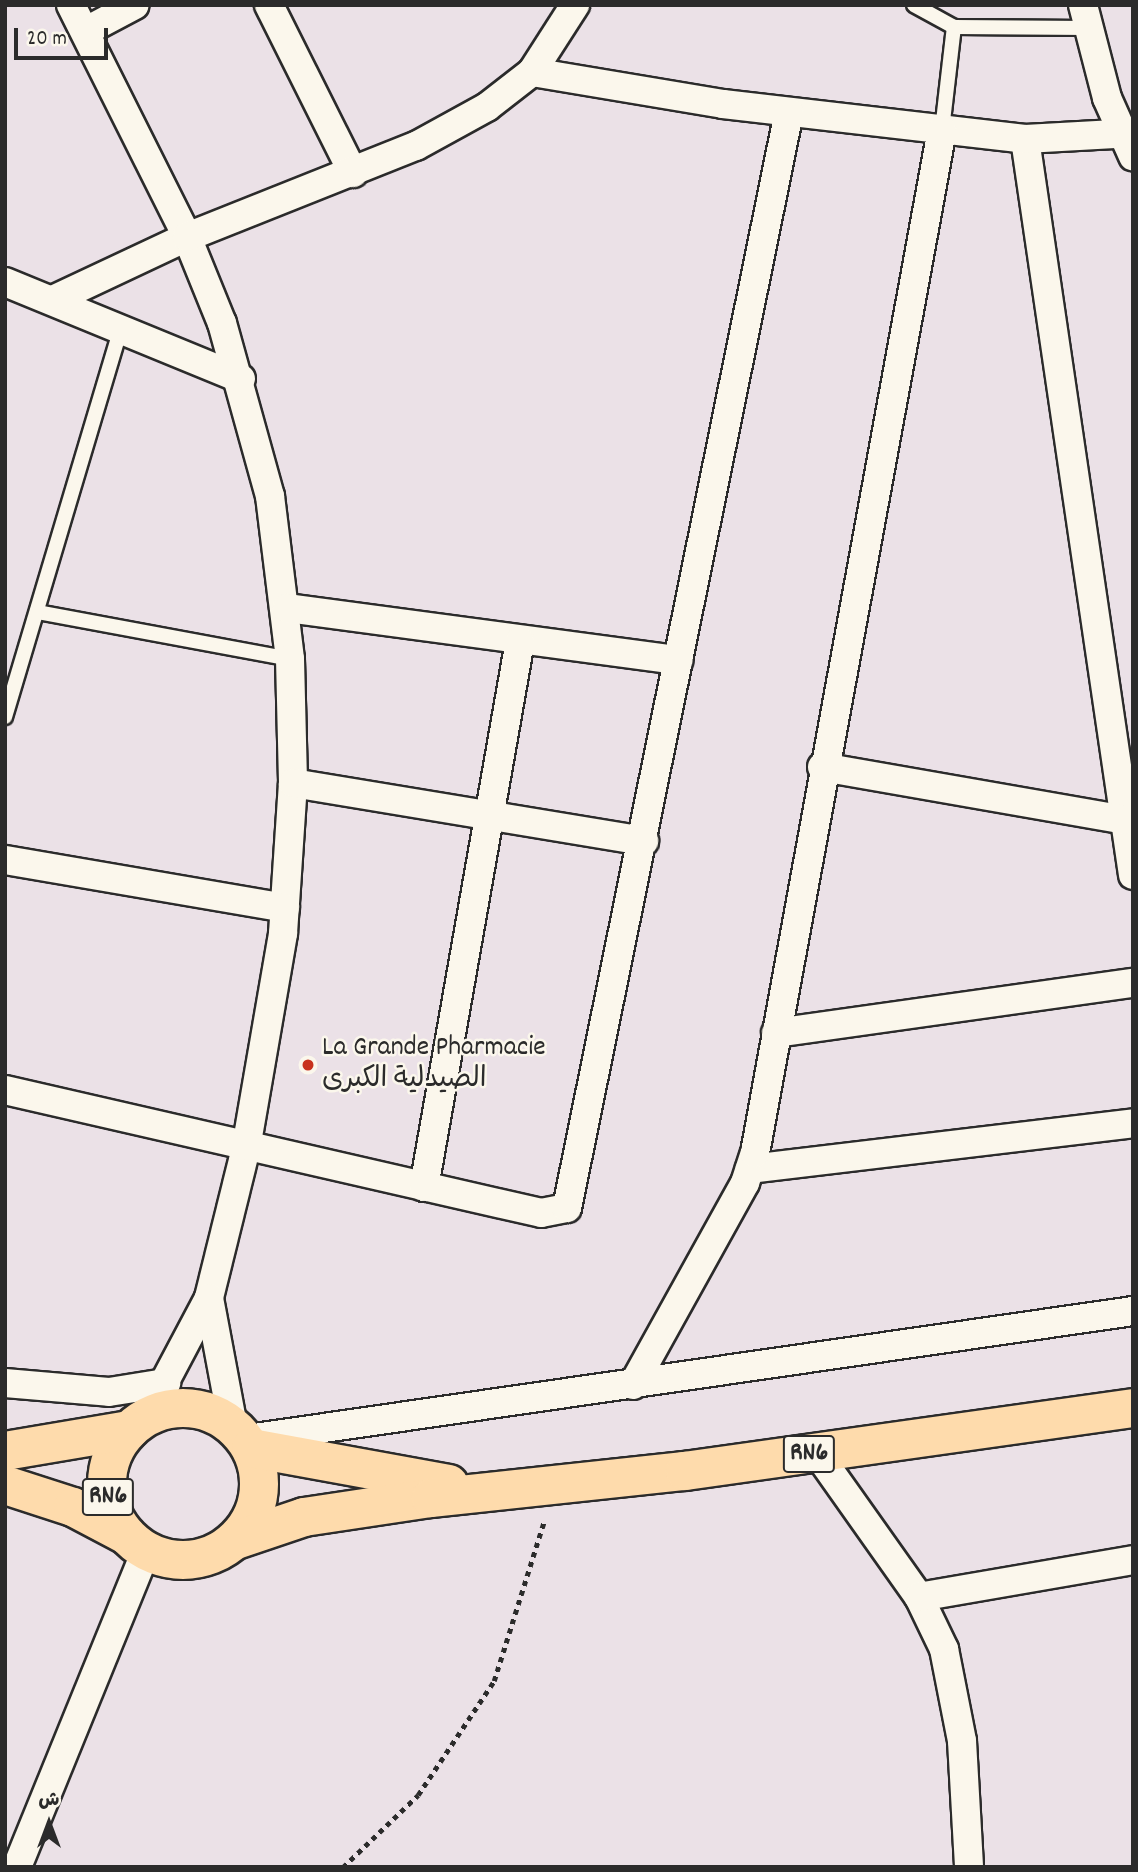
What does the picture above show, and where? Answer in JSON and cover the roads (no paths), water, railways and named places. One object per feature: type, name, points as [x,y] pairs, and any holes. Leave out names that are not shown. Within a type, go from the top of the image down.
[{"type":"main road","name":"RN6","points":[[5,1451],[137,1424],[190,1408],[243,1438],[485,1490]]},
{"type":"main road","name":"RN6","points":[[5,1485],[73,1507],[136,1543],[192,1560],[236,1540],[304,1517],[485,1490],[817,1453],[1133,1408]]},
{"type":"main road","name":"RN6","points":[[136,1543],[107,1494],[116,1449],[137,1424]]},
{"type":"main road","points":[[236,1540],[259,1496],[243,1438]]},
{"type":"street","points":[[71,5],[187,237],[241,379],[267,484],[287,608],[290,659],[293,783],[285,908],[246,1148],[209,1298],[166,1382],[137,1424]]},
{"type":"street","points":[[86,32],[135,5]]},
{"type":"street","points":[[269,5],[353,173]]},
{"type":"street","points":[[55,299],[187,237],[353,173],[462,122],[532,72],[575,5]]},
{"type":"street","points":[[532,72],[789,112],[942,130],[1025,139],[1129,142],[1085,17]]},
{"type":"street","points":[[5,1090],[246,1148],[541,1213],[567,1208],[644,841],[789,112]]},
{"type":"street","points":[[633,1385],[750,1170],[821,766],[942,130]]},
{"type":"street","points":[[1025,139],[1129,818],[1133,875]]},
{"type":"street","points":[[5,282],[55,299],[241,379]]},
{"type":"street","points":[[287,608],[679,660]]},
{"type":"street","points":[[424,1187],[486,811],[520,641]]},
{"type":"street","points":[[821,766],[1129,818]]},
{"type":"street","points":[[293,783],[486,811],[644,841]]},
{"type":"street","points":[[5,860],[285,908]]},
{"type":"street","points":[[776,1032],[1133,983]]},
{"type":"street","points":[[750,1170],[1133,1123]]},
{"type":"street","points":[[209,1298],[243,1438],[633,1385],[1133,1311]]},
{"type":"street","points":[[5,1383],[109,1392],[166,1382]]},
{"type":"street","points":[[817,1453],[919,1597],[944,1648],[954,1687],[969,1867]]},
{"type":"street","points":[[17,1867],[136,1543]]},
{"type":"street","points":[[919,1597],[1133,1560]]},
{"type":"lane","points":[[914,5],[954,27],[1085,17]]},
{"type":"lane","points":[[942,130],[954,27]]},
{"type":"lane","points":[[5,717],[121,328]]},
{"type":"lane","points":[[37,612],[290,659]]},
{"type":"place","name":"La Grande Pharmacie الصيدلية الكبرى","points":[[308,1065]]}]
